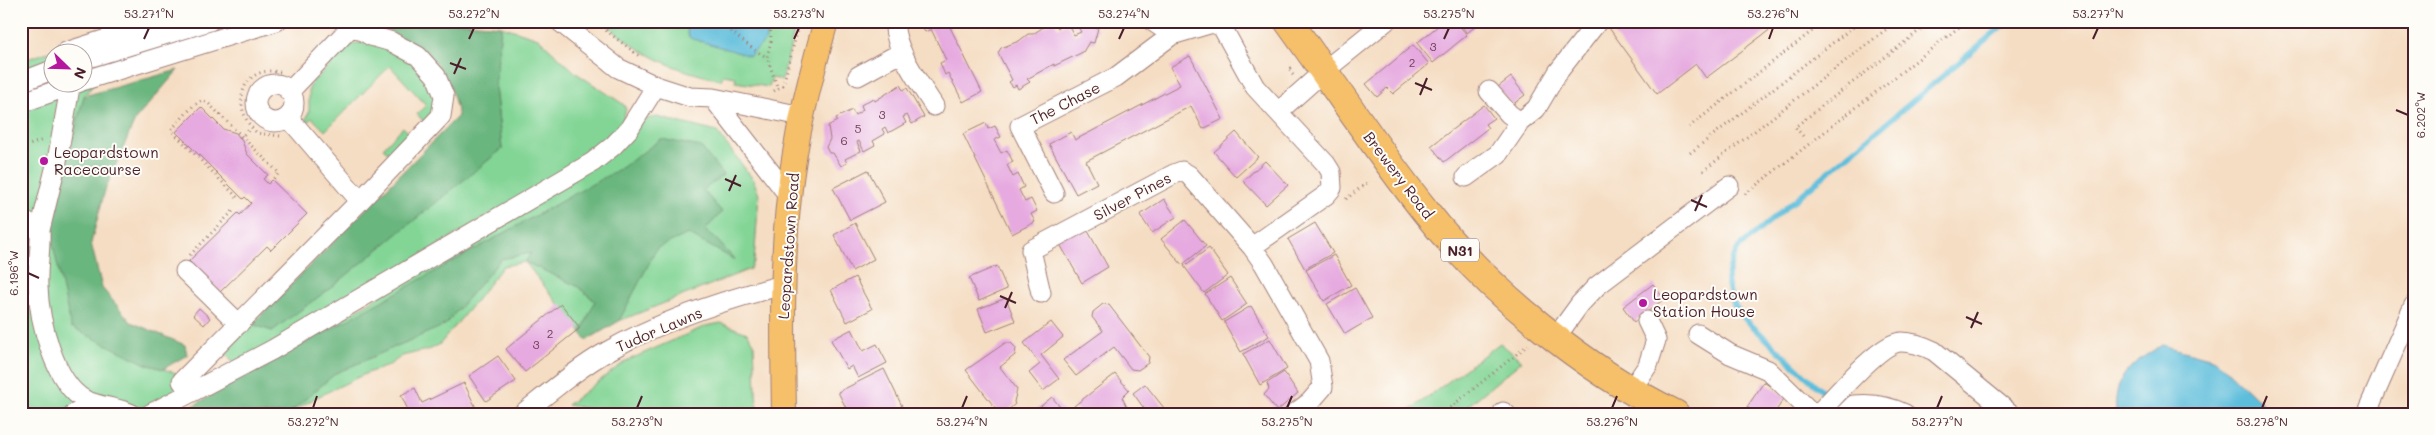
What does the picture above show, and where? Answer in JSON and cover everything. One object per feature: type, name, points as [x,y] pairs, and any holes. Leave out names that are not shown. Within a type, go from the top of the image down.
[{"type":"highway","name":"Brewery Road","points":[[1288,21],[1426,213],[1482,274],[1556,337],[1612,378],[1675,414]]},
{"type":"main road","name":"Leopardstown Road","points":[[784,414],[783,285],[789,196],[802,116],[826,21]]},
{"type":"street","points":[[92,44],[163,21]]},
{"type":"street","points":[[92,57],[210,21]]},
{"type":"street","points":[[92,78],[277,21]]},
{"type":"street","points":[[559,21],[618,68],[656,86],[690,97],[713,98],[802,116]]},
{"type":"street","points":[[894,21],[902,52],[934,106]]},
{"type":"street","points":[[1152,21],[1172,35]]},
{"type":"street","points":[[1252,247],[1326,195],[1332,188],[1331,172],[1326,164],[1278,112],[1324,71],[1386,21]]},
{"type":"street","points":[[1466,177],[1482,157],[1498,154],[1520,122],[1536,109],[1558,72],[1598,21]]},
{"type":"street","points":[[189,392],[182,381],[441,116],[444,96],[436,76],[418,56],[392,42],[371,36],[352,23],[289,92]]},
{"type":"street","name":"The Chase","points":[[1054,194],[1020,126],[1116,77],[1172,35],[1213,23],[1222,27],[1255,87],[1278,112]]},
{"type":"street","points":[[858,76],[902,52]]},
{"type":"street","points":[[21,68],[42,61]]},
{"type":"street","points":[[21,82],[42,74]]},
{"type":"street","points":[[272,84],[284,87],[294,102],[288,117],[276,122],[264,119],[259,114],[255,102],[261,90],[272,84]]},
{"type":"street","points":[[150,414],[272,350],[593,162],[613,146],[629,129],[656,86]]},
{"type":"street","points":[[1489,91],[1508,114],[1520,122]]},
{"type":"street","points":[[21,103],[51,92]]},
{"type":"street","points":[[74,92],[40,230],[39,309],[63,379],[76,394],[96,404],[117,407],[132,414]]},
{"type":"street","points":[[713,98],[789,196]]},
{"type":"street","points":[[288,117],[360,201]]},
{"type":"street","name":"Silver Pines","points":[[1041,293],[1031,250],[1166,178],[1182,172],[1188,175],[1252,247],[1319,361],[1323,387],[1310,402],[1294,414]]},
{"type":"street","points":[[1556,337],[1580,304],[1598,286],[1734,192]]},
{"type":"street","points":[[21,223],[26,222],[40,230]]},
{"type":"street","points":[[185,271],[239,324]]},
{"type":"street","name":"Tudor Lawns","points":[[522,414],[579,370],[635,336],[742,296],[783,285]]},
{"type":"street","points":[[2366,414],[2414,305]]},
{"type":"street","points":[[1632,389],[1648,365],[1656,340],[1647,321]]},
{"type":"street","points":[[1698,334],[1730,354],[1768,370],[1813,414]]},
{"type":"street","points":[[1818,414],[1865,365],[1891,345],[1900,342],[1921,345],[1934,351],[2011,414]]},
{"type":"street","points":[[74,414],[96,404]]},
{"type":"street","points":[[1850,409],[1893,408],[1905,414]]},
{"type":"path","points":[[594,21],[641,57]]},
{"type":"path","points":[[714,21],[732,31],[757,52],[767,56]]},
{"type":"path","points":[[770,21],[770,41],[767,56],[778,89]]},
{"type":"path","points":[[768,91],[778,89],[785,77],[800,21]]},
{"type":"path","points":[[1688,126],[1825,21]]},
{"type":"path","points":[[1690,153],[1861,21]]},
{"type":"path","points":[[1703,170],[1897,21]]},
{"type":"path","points":[[1803,136],[1795,127],[1932,21]]},
{"type":"path","points":[[1734,192],[1967,21]]},
{"type":"path","points":[[237,197],[171,130],[193,106],[205,101],[279,173],[272,180]]},
{"type":"path","points":[[241,137],[251,128]]},
{"type":"path","points":[[185,271],[182,267],[183,263],[233,211]]},
{"type":"path","points":[[1442,414],[1527,345]]},
{"type":"green space","name":"Leopardstown Racecourse","points":[[148,21],[92,87],[92,42],[79,42]]},
{"type":"green space","points":[[390,21],[446,21],[501,26],[495,87],[502,149],[332,287],[272,331],[252,324],[458,116],[449,83],[442,72],[425,54],[385,29]]},
{"type":"green space","points":[[602,21],[797,21],[782,80],[772,78],[769,87],[735,82],[736,77],[723,75],[721,80],[703,76],[671,65],[644,52]]},
{"type":"green space","points":[[501,26],[538,38],[576,73],[623,104],[626,109],[622,124],[611,138],[571,167],[235,365],[225,351],[252,324],[272,331],[502,149],[495,87]]},
{"type":"green space","points":[[368,43],[396,53],[410,61],[431,81],[436,93],[436,106],[424,122],[417,114],[426,105],[390,66],[325,131],[312,118],[303,126],[309,112],[309,89],[312,82],[351,45]]},
{"type":"green space","name":"Leopardstown Racecourse","points":[[42,54],[42,92],[87,92],[84,96],[49,226],[146,364],[183,375],[176,414],[21,414],[21,61]]},
{"type":"green space","points":[[178,70],[135,120],[105,190],[91,243],[102,288],[131,322],[185,345],[187,355],[163,369],[146,364],[71,327],[49,226],[84,96]]},
{"type":"green space","points":[[657,117],[717,132],[753,179],[759,195],[754,262],[750,269],[619,321],[587,340],[525,262],[503,266],[440,344],[431,349],[402,356],[388,366],[367,373],[317,397],[288,414],[264,414],[246,376],[504,222],[645,119]],"holes":[[[703,191],[722,212],[643,250],[619,321],[577,286],[529,263]]]},
{"type":"green space","points":[[403,127],[411,135],[390,154],[383,148]]},
{"type":"green space","points":[[661,139],[701,147],[723,175],[703,190],[722,212],[705,230],[735,260],[688,234],[657,248],[619,321],[587,340],[581,333],[595,301],[577,286],[525,262],[531,253],[501,259],[445,325],[336,373],[288,414],[178,414],[623,167]]},
{"type":"green space","points":[[721,323],[747,333],[754,343],[757,414],[619,414],[567,405],[626,361],[706,326]]},
{"type":"green space","points":[[1500,343],[1522,361],[1458,414],[1405,414]]},
{"type":"water","points":[[689,21],[765,21],[766,40],[750,56],[690,38],[687,33]]},
{"type":"water","points":[[2162,345],[2216,360],[2273,414],[2116,414],[2116,400],[2121,380],[2133,365]]},
{"type":"building","points":[[920,21],[947,21],[982,92],[963,102],[948,73],[945,75],[940,63],[946,60],[931,29],[925,32]]},
{"type":"building","points":[[1070,21],[1096,21],[1094,27],[1098,28],[1094,43],[1089,42],[1083,52],[1054,66],[1054,64],[1027,79],[1030,82],[1018,89],[1016,85],[1013,87],[1009,82],[1012,80],[998,53],[1001,48],[1019,41],[1028,34],[1033,34],[1051,22],[1054,22],[1058,28],[1067,23],[1074,35],[1081,32],[1077,25],[1074,28]]},
{"type":"building","points":[[1444,21],[1455,21],[1467,35],[1433,63],[1417,43]]},
{"type":"building","points":[[1457,21],[1482,21],[1467,33]]},
{"type":"building","points":[[1604,21],[1766,21],[1772,28],[1706,78],[1696,64],[1657,94]]},
{"type":"building","points":[[1413,45],[1429,64],[1393,94],[1387,88],[1377,97],[1366,84]]},
{"type":"building","points":[[1190,56],[1223,119],[1203,129],[1191,106],[1086,161],[1097,183],[1076,194],[1049,144],[1071,132],[1075,140],[1180,85],[1170,67]]},
{"type":"building","points":[[1511,77],[1525,95],[1512,105],[1498,87]]},
{"type":"building","points":[[900,85],[903,90],[907,88],[924,117],[912,124],[907,115],[903,117],[906,123],[888,133],[885,127],[882,129],[885,134],[873,141],[875,145],[864,151],[859,141],[857,142],[861,151],[845,159],[847,163],[841,166],[833,153],[829,153],[826,147],[830,139],[828,126],[837,121],[836,118],[852,110],[855,115],[863,110],[861,105],[873,98],[875,101]]},
{"type":"building","points":[[1484,105],[1494,118],[1485,124],[1488,128],[1444,162],[1431,146]]},
{"type":"building","points":[[201,107],[223,129],[236,133],[242,141],[247,154],[268,175],[263,179],[268,184],[272,180],[307,214],[271,250],[267,246],[220,292],[189,261],[238,213],[240,215],[251,203],[245,197],[243,199],[176,132]]},
{"type":"building","points":[[986,123],[988,129],[995,126],[1001,137],[994,140],[1001,153],[1007,150],[1013,162],[1007,165],[1013,177],[1018,174],[1024,187],[1019,190],[1025,202],[1031,199],[1037,211],[1031,214],[1035,222],[1012,234],[963,134]]},
{"type":"building","points":[[1236,132],[1258,157],[1236,177],[1214,152]]},
{"type":"building","points":[[1265,161],[1288,185],[1266,205],[1243,181]]},
{"type":"building","points":[[868,170],[885,202],[850,220],[833,188]]},
{"type":"building","points":[[1164,199],[1176,217],[1152,233],[1140,215]]},
{"type":"building","points":[[1185,220],[1206,246],[1182,265],[1161,239]]},
{"type":"building","points":[[855,223],[874,259],[852,271],[834,235]]},
{"type":"building","points":[[1315,223],[1333,253],[1305,269],[1288,239]]},
{"type":"building","points":[[1084,224],[1108,267],[1082,283],[1057,239]]},
{"type":"building","points":[[1209,248],[1228,275],[1204,293],[1184,266]]},
{"type":"building","points":[[1334,255],[1351,285],[1324,301],[1306,270]]},
{"type":"building","points":[[997,266],[1007,289],[979,301],[969,278]]},
{"type":"building","points":[[855,277],[872,309],[847,322],[831,290]]},
{"type":"building","points":[[1230,278],[1247,304],[1222,321],[1205,294]]},
{"type":"building","name":"Leopardstown Station House","points":[[1653,284],[1664,299],[1634,322],[1623,307]]},
{"type":"building","points":[[1355,288],[1372,318],[1345,334],[1327,304]]},
{"type":"building","points":[[1006,298],[1015,321],[987,332],[978,309]]},
{"type":"building","points":[[561,304],[580,328],[525,372],[506,349]]},
{"type":"building","points":[[1103,304],[1109,305],[1149,357],[1148,363],[1138,370],[1131,369],[1114,347],[1076,376],[1063,360],[1103,331],[1092,317],[1093,312]]},
{"type":"building","points":[[1251,306],[1269,336],[1241,352],[1224,322]]},
{"type":"building","points":[[199,308],[210,318],[204,325],[193,315]]},
{"type":"building","points":[[1051,322],[1063,337],[1041,355],[1059,379],[1043,391],[1029,373],[1040,364],[1024,343]]},
{"type":"building","points":[[852,329],[863,351],[877,344],[887,363],[858,378],[852,366],[847,369],[831,340]]},
{"type":"building","points":[[1270,339],[1287,369],[1260,385],[1243,354]]},
{"type":"building","points":[[1005,343],[1011,343],[1016,348],[1015,355],[1000,367],[1017,389],[1015,404],[1004,414],[1000,414],[966,370]]},
{"type":"building","points":[[498,356],[516,381],[486,401],[469,376]]},
{"type":"building","points":[[884,369],[902,406],[887,414],[849,414],[838,392]]},
{"type":"building","points":[[1284,372],[1298,393],[1277,411],[1264,395],[1269,389],[1267,383]]},
{"type":"building","points":[[1115,374],[1129,390],[1122,397],[1130,414],[1080,414],[1074,406]]},
{"type":"building","points":[[1764,382],[1785,397],[1774,414],[1756,414],[1747,407]]},
{"type":"building","points":[[464,383],[477,410],[469,414],[401,414],[408,410],[401,395],[415,388],[422,403]]},
{"type":"building","points":[[1145,384],[1164,408],[1156,414],[1148,414],[1133,393]]},
{"type":"building","points":[[1052,397],[1066,414],[1031,414]]},
{"type":"waterway","points":[[1825,394],[1745,319],[1732,302],[1727,280],[1732,260],[1739,247],[2008,21]]},
{"type":"place","name":"Leopardstown Racecourse","points":[[44,161]]},
{"type":"place","name":"Leopardstown Station House","points":[[1643,303]]}]
